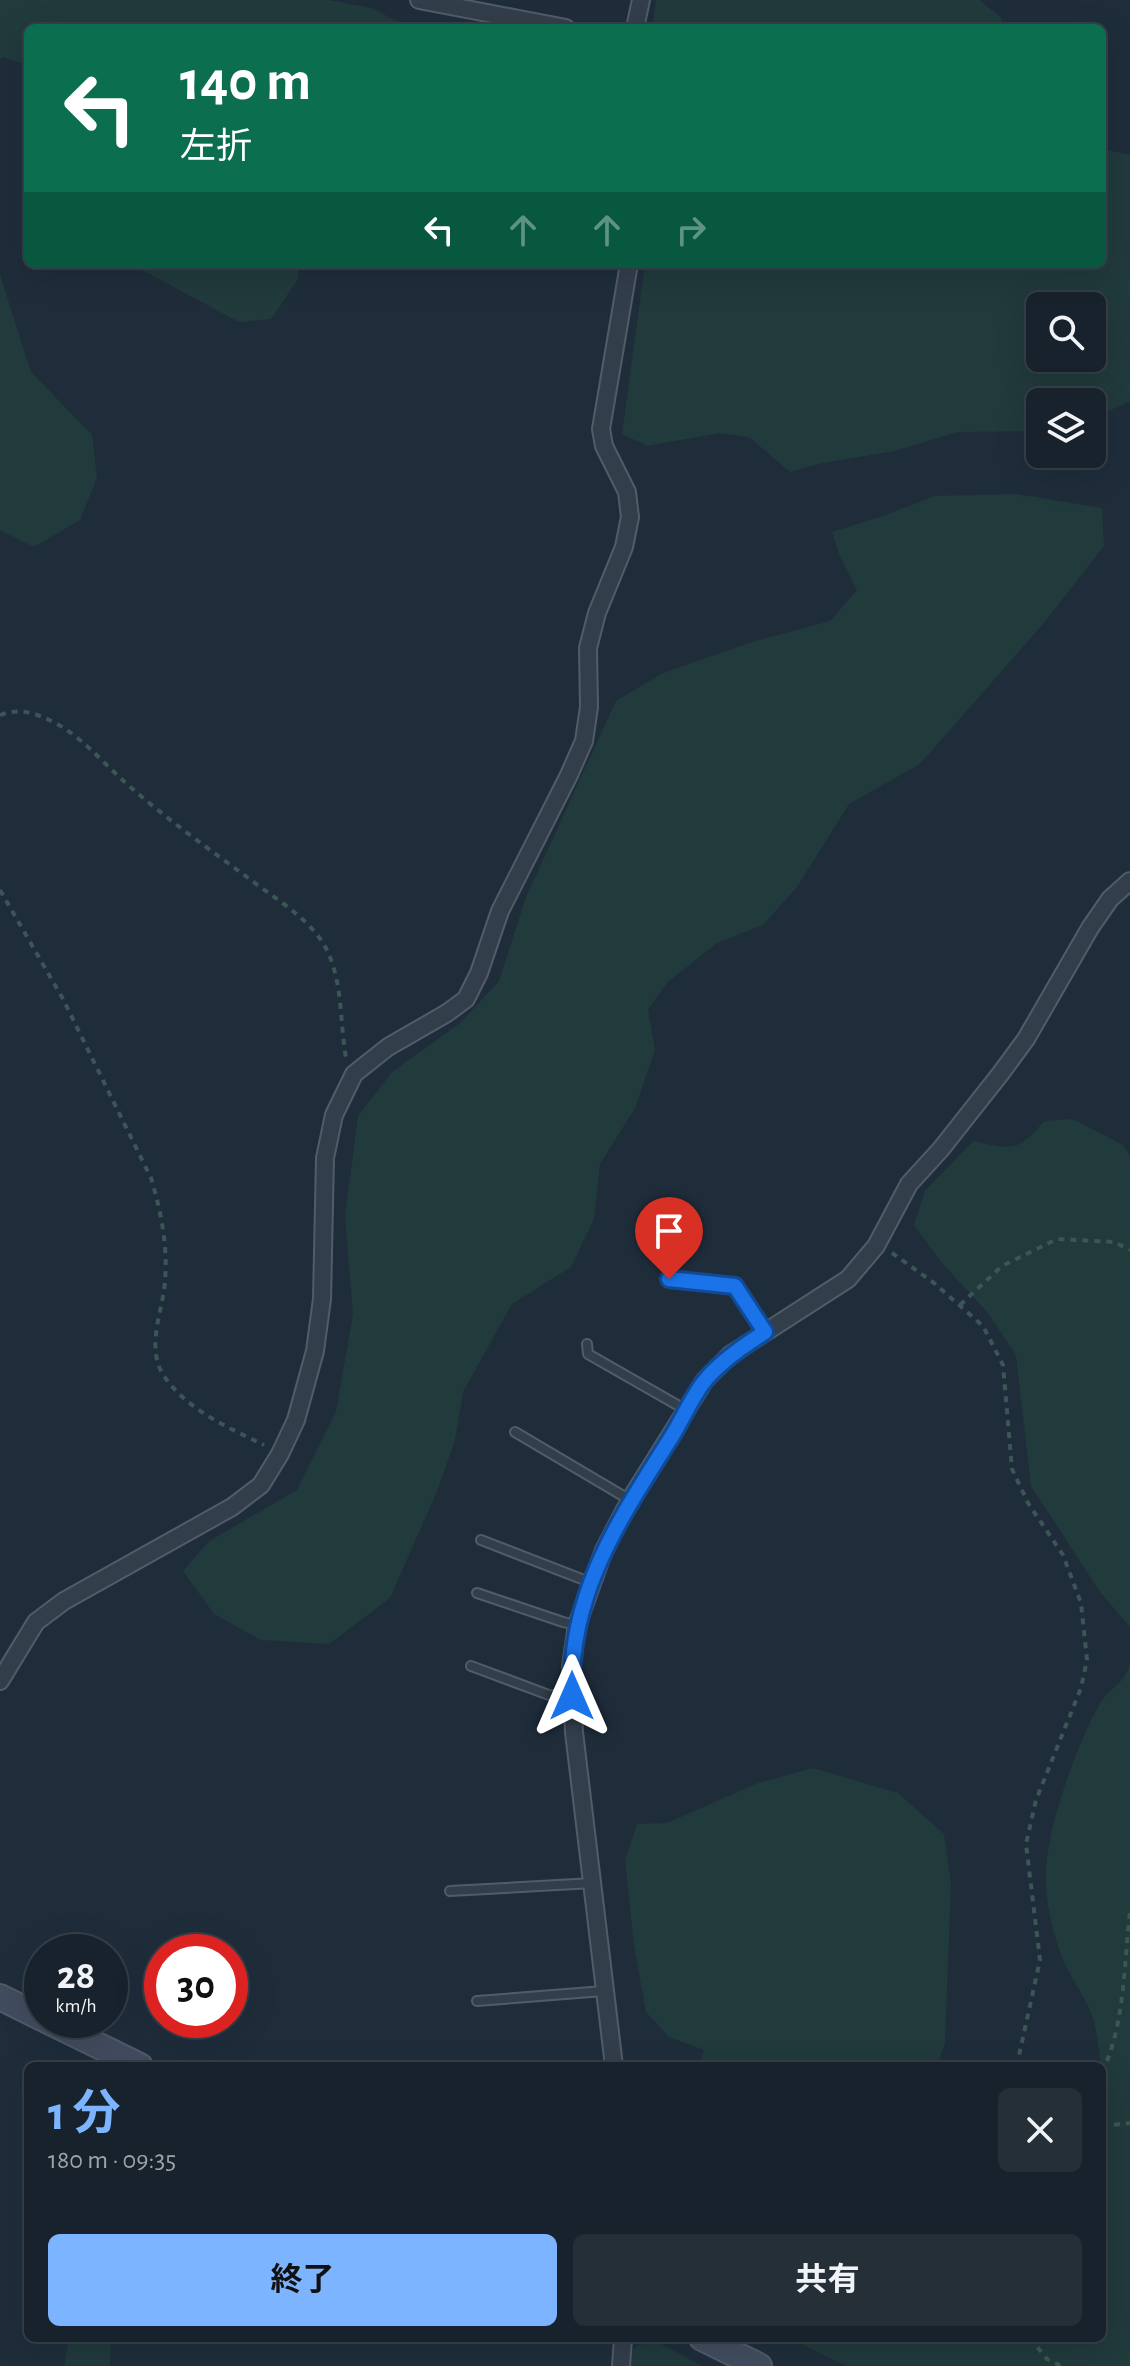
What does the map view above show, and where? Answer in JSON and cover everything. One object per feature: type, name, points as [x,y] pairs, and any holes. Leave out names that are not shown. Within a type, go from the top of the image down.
[{"type":"street","points":[[419,0],[545,24]]},
{"type":"street","points":[[636,24],[641,0]]},
{"type":"street","points":[[0,1681],[36,1622],[64,1601],[232,1507],[261,1485],[296,1420],[315,1351],[322,1299],[325,1158],[334,1115],[354,1074],[388,1047],[466,999],[479,973],[500,911],[584,741],[589,707],[588,648],[597,613],[624,547],[630,517],[627,492],[604,446],[601,429],[628,268]]},
{"type":"street","points":[[613,2062],[574,1732],[571,1666],[577,1625],[604,1550],[630,1500],[705,1380],[730,1355],[848,1279],[876,1246],[909,1184],[941,1149],[1026,1039],[1090,928],[1110,899],[1130,881]]},
{"type":"street","points":[[0,1997],[24,2009]]},
{"type":"street","points":[[83,2038],[132,2062]]},
{"type":"street","points":[[621,2366],[623,2342]]},
{"type":"street","points":[[710,2342],[759,2366]]},
{"type":"lane","points":[[669,1279],[735,1286],[765,1332]]},
{"type":"lane","points":[[587,1344],[588,1354],[687,1411]]},
{"type":"lane","points":[[515,1432],[630,1500]]},
{"type":"lane","points":[[481,1540],[592,1583]]},
{"type":"lane","points":[[477,1593],[577,1625]]},
{"type":"lane","points":[[471,1666],[549,1695],[572,1696]]},
{"type":"lane","points":[[450,1891],[593,1883]]},
{"type":"lane","points":[[477,2001],[604,1991]]},
{"type":"path","points":[[0,715],[13,710],[30,712],[60,726],[91,749],[138,793],[290,910],[321,940],[338,986],[347,1066],[354,1074]]},
{"type":"path","points":[[0,890],[63,999],[151,1178],[160,1209],[164,1242],[165,1283],[155,1347],[163,1375],[184,1397],[220,1425],[280,1454]]},
{"type":"path","points":[[960,1305],[1002,1266],[1057,1239],[1114,1242],[1130,1250]]},
{"type":"path","points":[[876,1246],[898,1256],[983,1326],[1003,1365],[1012,1469],[1028,1503],[1063,1555],[1081,1603],[1087,1660],[1081,1688],[1036,1800],[1026,1844],[1040,1960],[1019,2062]]},
{"type":"path","points":[[1105,2062],[1123,1997],[1130,1912]]},
{"type":"path","points":[[1106,2126],[1130,2123]]},
{"type":"path","points":[[1033,2342],[1047,2359],[1061,2366]]},
{"type":"green space","points":[[0,0],[329,0],[371,8],[403,24],[24,24],[24,64],[3,57],[0,60]]},
{"type":"green space","points":[[656,0],[979,0],[1001,17],[1002,24],[653,24]]},
{"type":"green space","points":[[1106,150],[1130,155],[1130,401],[1106,412],[1106,388],[1026,388],[1026,431],[958,432],[895,451],[790,472],[749,437],[720,433],[647,446],[622,434],[644,268],[1106,268]]},
{"type":"green space","points":[[138,268],[298,268],[298,279],[271,319],[239,322]]},
{"type":"green space","points":[[0,275],[31,372],[92,435],[97,478],[80,520],[34,547],[0,530]]},
{"type":"green space","points":[[1017,494],[1102,508],[1104,546],[1043,624],[920,764],[849,804],[797,887],[763,925],[717,943],[668,982],[648,1009],[655,1050],[635,1108],[600,1164],[594,1219],[571,1267],[512,1304],[463,1392],[455,1440],[438,1489],[390,1598],[329,1644],[261,1640],[214,1614],[183,1571],[209,1541],[297,1490],[336,1412],[353,1314],[345,1216],[358,1116],[392,1072],[460,1023],[499,981],[526,897],[616,701],[663,673],[752,642],[830,621],[857,590],[832,532],[934,496]]},
{"type":"green space","points":[[1073,1119],[1123,1145],[1130,1156],[1130,1627],[1100,1592],[1031,1486],[1016,1355],[988,1313],[941,1262],[914,1225],[925,1191],[973,1141],[1013,1146],[1027,1139],[1044,1121]]},
{"type":"green space","points":[[1130,1661],[1130,2366],[846,2366],[797,2342],[1106,2342],[1106,2062],[1100,2062],[1093,2018],[1061,1956],[1049,1909],[1046,1866],[1062,1793],[1080,1744],[1099,1705],[1128,1669]]},
{"type":"green space","points":[[813,1768],[898,1793],[944,1834],[951,1883],[945,2043],[938,2062],[700,2062],[704,2050],[669,2037],[646,2012],[634,1945],[625,1860],[637,1824],[667,1823],[758,1783]]},
{"type":"green space","points":[[68,2342],[111,2342],[110,2366],[64,2366]]},
{"type":"green space","points":[[644,2342],[657,2342],[702,2366],[629,2366],[629,2351]]},
{"type":"route","points":[[572,1696],[571,1666],[577,1625],[604,1550],[630,1500],[705,1380],[730,1355],[765,1332],[735,1286],[669,1279]]}]
